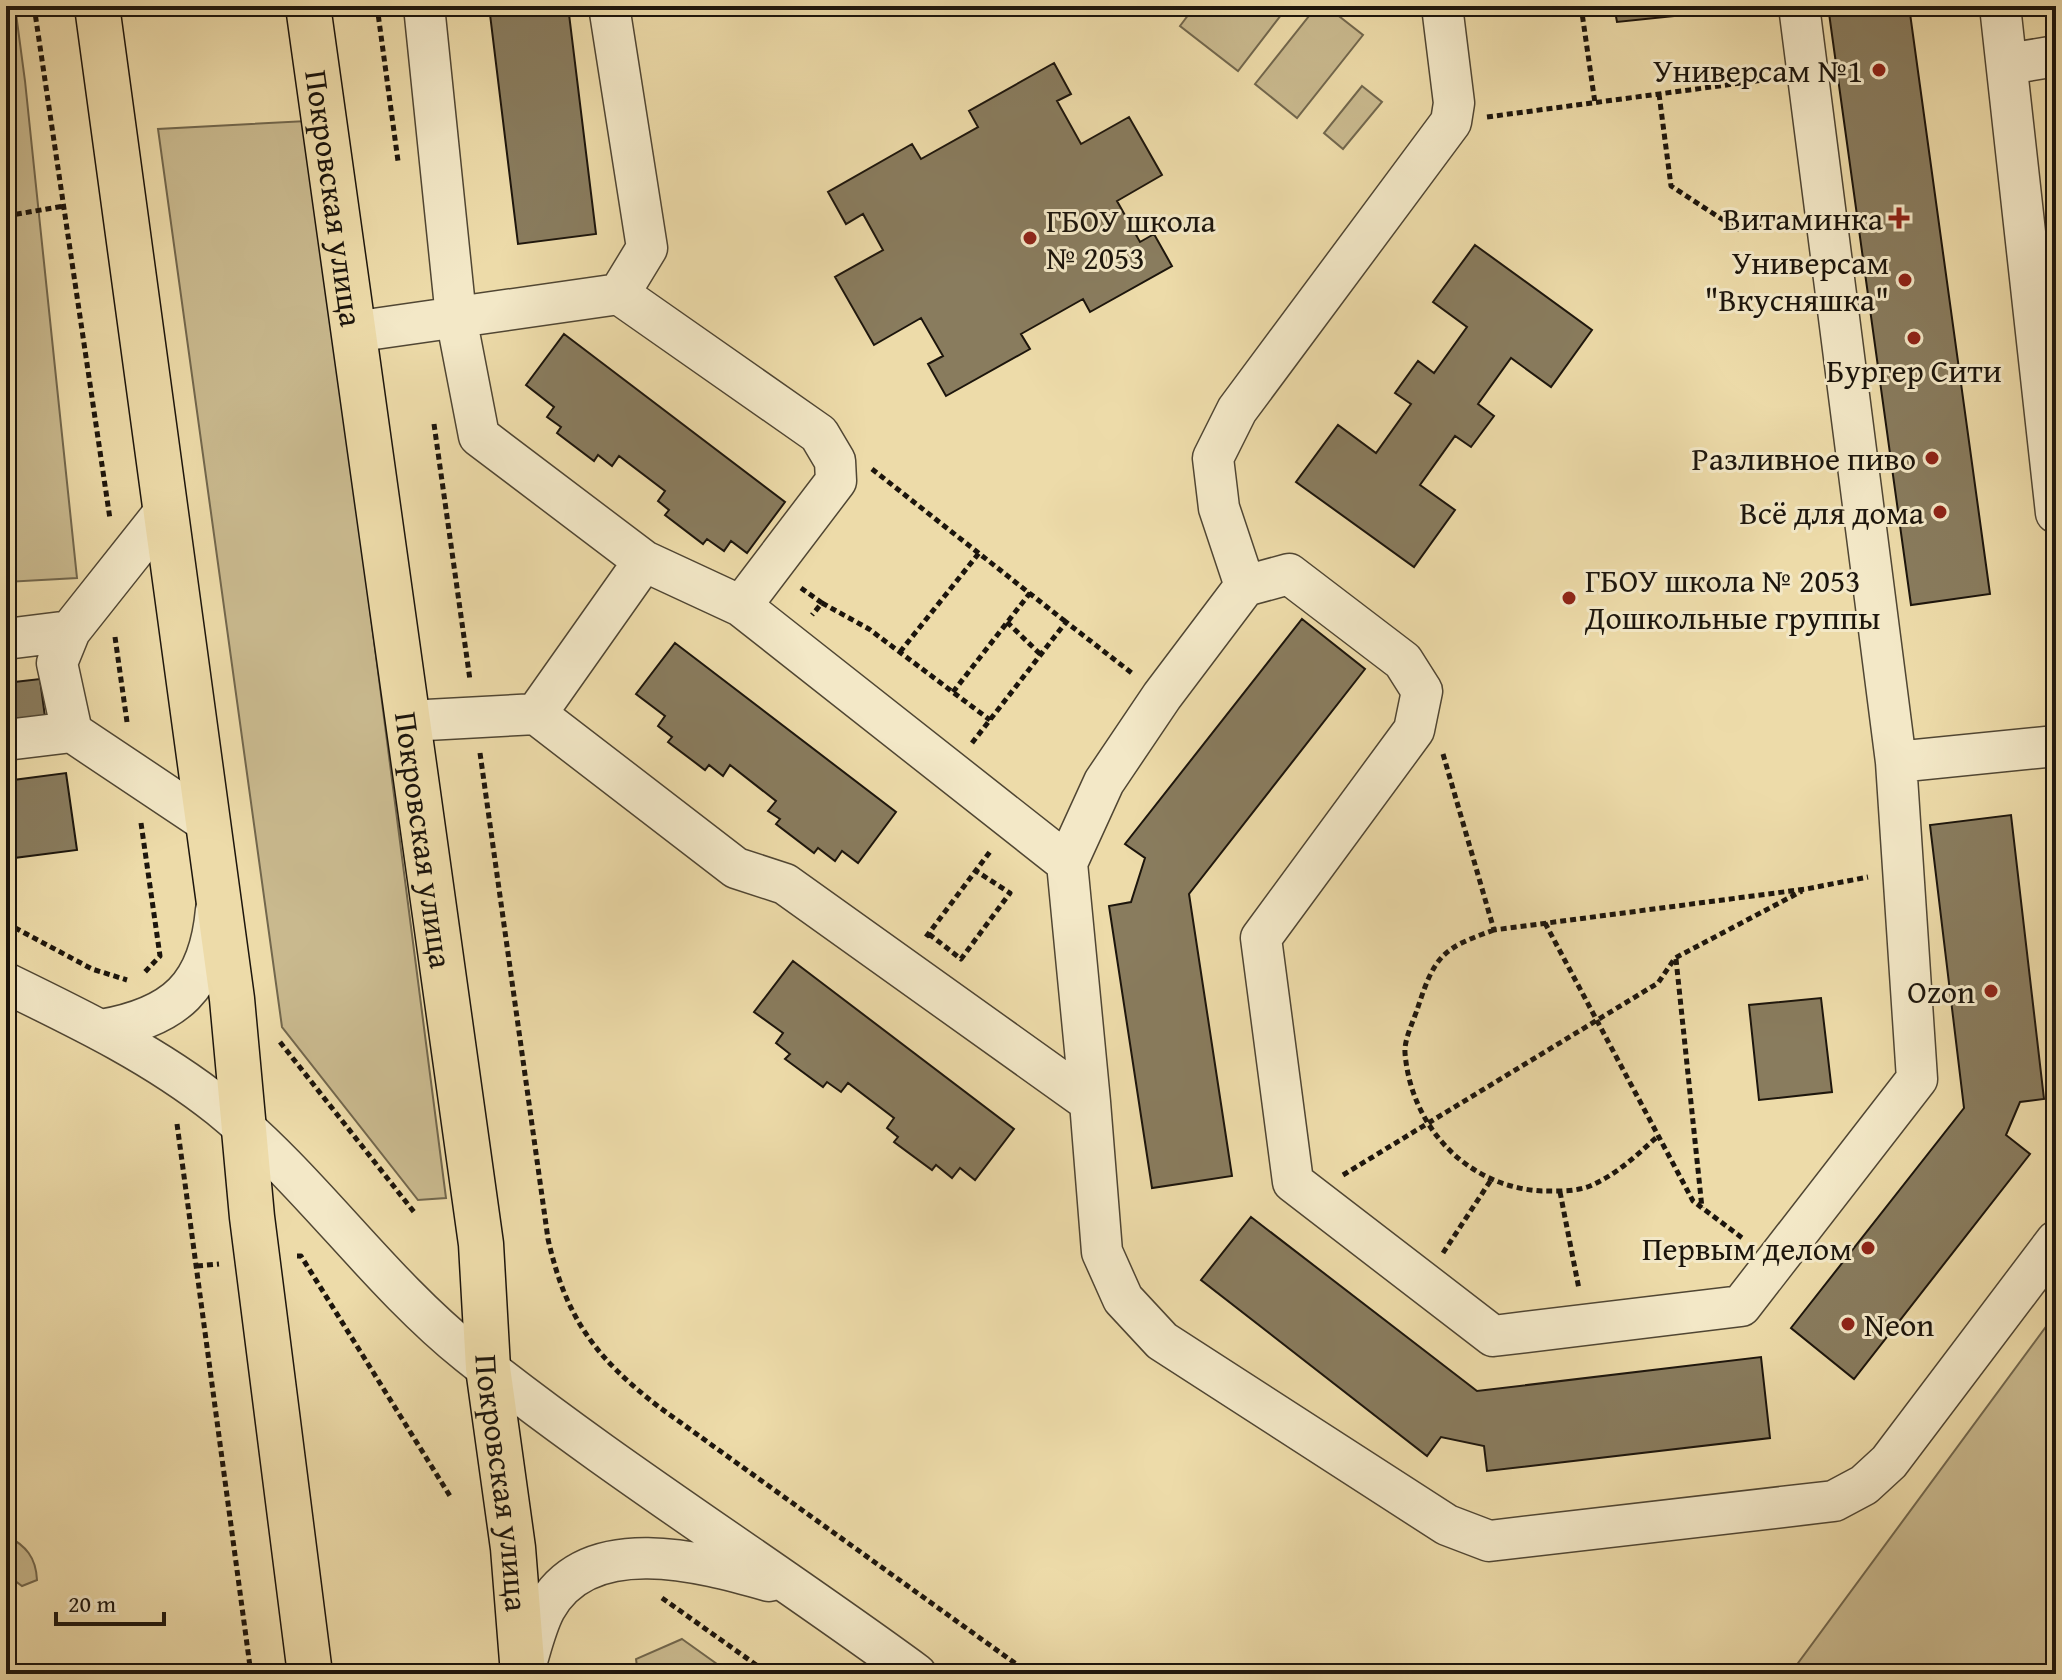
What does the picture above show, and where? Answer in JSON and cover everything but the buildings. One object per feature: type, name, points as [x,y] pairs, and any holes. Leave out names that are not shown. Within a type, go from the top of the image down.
[{"type":"main road","points":[[97,6],[232,999],[257,1260],[310,1674]]},
{"type":"main road","name":"Покровская улица","points":[[308,6],[481,1244],[488,1368],[513,1548],[523,1674]]},
{"type":"street","points":[[424,6],[456,317],[479,436],[644,561],[741,606],[952,769],[1067,863]]},
{"type":"street","points":[[609,6],[647,248],[619,294]]},
{"type":"street","points":[[1245,586],[1219,508],[1213,458],[1237,410],[1451,122],[1454,103],[1442,6]]},
{"type":"street","points":[[1799,6],[1896,762],[1917,1079],[1741,1306],[1493,1336],[1293,1182],[1261,938],[1414,730],[1422,691],[1403,661],[1289,574],[1245,586],[1162,696],[1104,782],[1067,863],[1102,1252],[1123,1299],[1162,1341],[1447,1525],[1489,1541],[1834,1501],[1864,1485],[1889,1462],[2056,1241]]},
{"type":"street","points":[[2000,6],[2056,513]]},
{"type":"street","points":[[2008,64],[2056,56]]},
{"type":"street","points":[[353,332],[619,294],[819,434],[835,461],[836,481],[741,606]]},
{"type":"street","points":[[72,732],[57,663],[70,631],[166,510]]},
{"type":"street","points":[[536,714],[644,561]]},
{"type":"street","points":[[6,639],[70,631]]},
{"type":"street","points":[[408,721],[536,714],[736,868],[785,884],[1090,1102]]},
{"type":"street","points":[[6,740],[72,732],[208,823]]},
{"type":"street","points":[[1896,762],[2056,746]]},
{"type":"street","points":[[101,1030],[139,1023],[177,1002],[206,958],[214,933],[218,892]]},
{"type":"street","points":[[6,983],[101,1030],[187,1083],[244,1129],[296,1178],[419,1309],[488,1368],[622,1467],[802,1590],[916,1674]]},
{"type":"street","points":[[523,1674],[545,1609],[571,1582],[603,1565],[675,1558],[802,1590]]},
{"type":"path","points":[[34,6],[110,512],[108,583]]},
{"type":"path","points":[[377,6],[399,167]]},
{"type":"path","points":[[1581,6],[1595,103]]},
{"type":"path","points":[[1451,122],[1808,74]]},
{"type":"path","points":[[1659,94],[1671,186],[1737,229],[1826,220]]},
{"type":"path","points":[[6,216],[64,206]]},
{"type":"path","points":[[433,417],[548,1239],[563,1296],[576,1321],[609,1365],[642,1394],[1030,1674]]},
{"type":"path","points":[[869,467],[1162,696]]},
{"type":"path","points":[[900,652],[979,553]]},
{"type":"path","points":[[953,692],[1030,593]]},
{"type":"path","points":[[822,603],[869,629],[990,720]]},
{"type":"path","points":[[1007,622],[1041,655]]},
{"type":"path","points":[[952,769],[1066,622]]},
{"type":"path","points":[[1422,691],[1431,710],[1494,930]]},
{"type":"path","points":[[1658,1136],[1622,1168],[1587,1187],[1560,1192],[1529,1190],[1491,1180],[1449,1153],[1427,1123],[1414,1098],[1404,1049],[1430,970],[1454,944],[1494,930],[1806,889],[1905,870]]},
{"type":"path","points":[[903,968],[976,871],[1010,893],[961,959],[929,934]]},
{"type":"path","points":[[1310,1195],[1658,983],[1675,958],[1806,889]]},
{"type":"path","points":[[6,923],[125,981],[142,975],[160,956]]},
{"type":"path","points":[[1545,923],[1693,1201],[1774,1262]]},
{"type":"path","points":[[1675,958],[1702,1208]]},
{"type":"path","points":[[280,1042],[414,1212]]},
{"type":"path","points":[[176,1117],[251,1674]]},
{"type":"path","points":[[1424,1283],[1491,1180]]},
{"type":"path","points":[[1560,1192],[1587,1325]]},
{"type":"path","points":[[197,1266],[301,1256],[450,1496]]},
{"type":"path","points":[[649,1589],[769,1674]]},
{"type":"shaded area","points":[[6,6],[15,6],[25,81],[77,578],[6,582]]},
{"type":"shaded area","points":[[1195,6],[1288,6],[1238,71],[1180,26]]},
{"type":"shaded area","points":[[1317,6],[1326,6],[1363,35],[1297,118],[1255,84]]},
{"type":"shaded area","points":[[1362,86],[1382,102],[1343,149],[1324,133]]},
{"type":"shaded area","points":[[307,121],[446,1198],[418,1200],[282,1027],[158,129]]},
{"type":"shaded area","points":[[2056,1313],[2056,1674],[1790,1674]]},
{"type":"shaded area","points":[[6,1535],[29,1553],[37,1580],[22,1586],[6,1574]]},
{"type":"shaded area","points":[[682,1639],[731,1674],[638,1674],[636,1659]]},
{"type":"place","name":"Универсам №1","points":[[1879,70]]},
{"type":"place","name":"Витаминка","points":[[1899,218]]},
{"type":"place","name":"ГБОУ школа № 2053","points":[[1030,238]]},
{"type":"place","name":"Универсам \"Вкусняшка\"","points":[[1905,280]]},
{"type":"place","name":"Бургер Сити","points":[[1914,338]]},
{"type":"place","name":"Разливное пиво","points":[[1932,458]]},
{"type":"place","name":"Всё для дома","points":[[1940,512]]},
{"type":"place","name":"ГБОУ школа № 2053 Дошкольные группы","points":[[1569,598]]},
{"type":"place","name":"Ozon","points":[[1991,991]]},
{"type":"place","name":"Первым делом","points":[[1868,1248]]},
{"type":"place","name":"Neon","points":[[1848,1324]]}]
